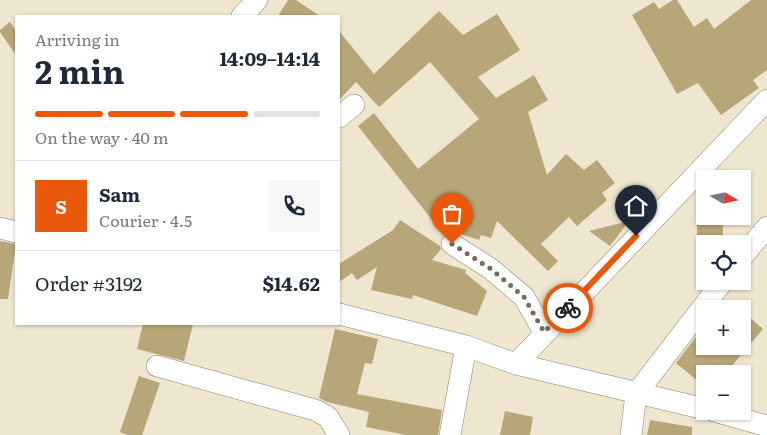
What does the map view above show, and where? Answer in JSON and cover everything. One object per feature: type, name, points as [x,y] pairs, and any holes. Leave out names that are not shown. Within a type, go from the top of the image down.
[{"type":"street","points":[[243,15],[257,0]]},
{"type":"street","points":[[516,364],[544,332],[767,100]]},
{"type":"street","points":[[751,246],[767,227]]},
{"type":"street","points":[[0,228],[15,232]]},
{"type":"street","points":[[452,244],[491,269],[524,297],[544,332]]},
{"type":"street","points":[[631,435],[636,394],[716,290]]},
{"type":"street","points":[[340,314],[466,346],[516,364],[696,407]]},
{"type":"street","points":[[450,435],[466,346]]},
{"type":"street","points":[[157,366],[315,410],[328,417],[339,435]]},
{"type":"street","points":[[746,420],[767,426]]},
{"type":"building","points":[[288,0],[296,0],[318,15],[279,15]]},
{"type":"building","points":[[673,0],[677,0],[694,27],[707,18],[714,29],[751,0],[767,0],[767,70],[753,80],[759,88],[721,115],[698,83],[677,94],[632,15],[654,2],[659,9]]},
{"type":"building","points":[[439,11],[463,35],[497,14],[520,50],[478,77],[496,98],[534,75],[548,100],[528,112],[547,175],[566,154],[584,170],[597,160],[615,183],[602,193],[607,200],[577,226],[569,217],[541,244],[558,261],[548,271],[497,221],[491,238],[481,235],[479,240],[454,232],[444,235],[358,126],[374,113],[418,169],[479,119],[430,62],[379,107],[356,82],[340,99],[340,32],[374,74]]},
{"type":"building","points":[[10,22],[15,30],[15,54],[0,32]]},
{"type":"building","points":[[400,220],[440,246],[441,249],[432,260],[466,270],[465,273],[487,291],[477,316],[413,295],[412,299],[371,290],[377,267],[357,280],[352,273],[340,281],[340,263],[393,230]]},
{"type":"building","points":[[629,221],[610,246],[589,231]]},
{"type":"building","points":[[697,225],[723,225],[723,235],[697,235]]},
{"type":"building","points":[[0,241],[15,244],[15,251],[8,299],[0,299]]},
{"type":"building","points":[[751,319],[763,329],[751,343]]},
{"type":"building","points":[[143,325],[193,325],[184,361],[137,349]]},
{"type":"building","points":[[335,329],[378,339],[372,364],[365,363],[357,394],[442,410],[438,435],[406,435],[366,427],[369,412],[327,402],[319,398]]},
{"type":"building","points":[[696,337],[696,355],[741,355],[733,365],[696,365],[696,380],[676,363]]},
{"type":"building","points":[[139,376],[160,383],[142,435],[128,435],[120,432]]},
{"type":"building","points":[[505,411],[533,417],[530,435],[500,435]]},
{"type":"building","points":[[650,420],[692,427],[692,435],[647,435]]},
{"type":"way so far","points":[[452,244],[491,269],[524,297],[544,332],[568,308]]},
{"type":"route","points":[[568,308],[636,236]]}]
